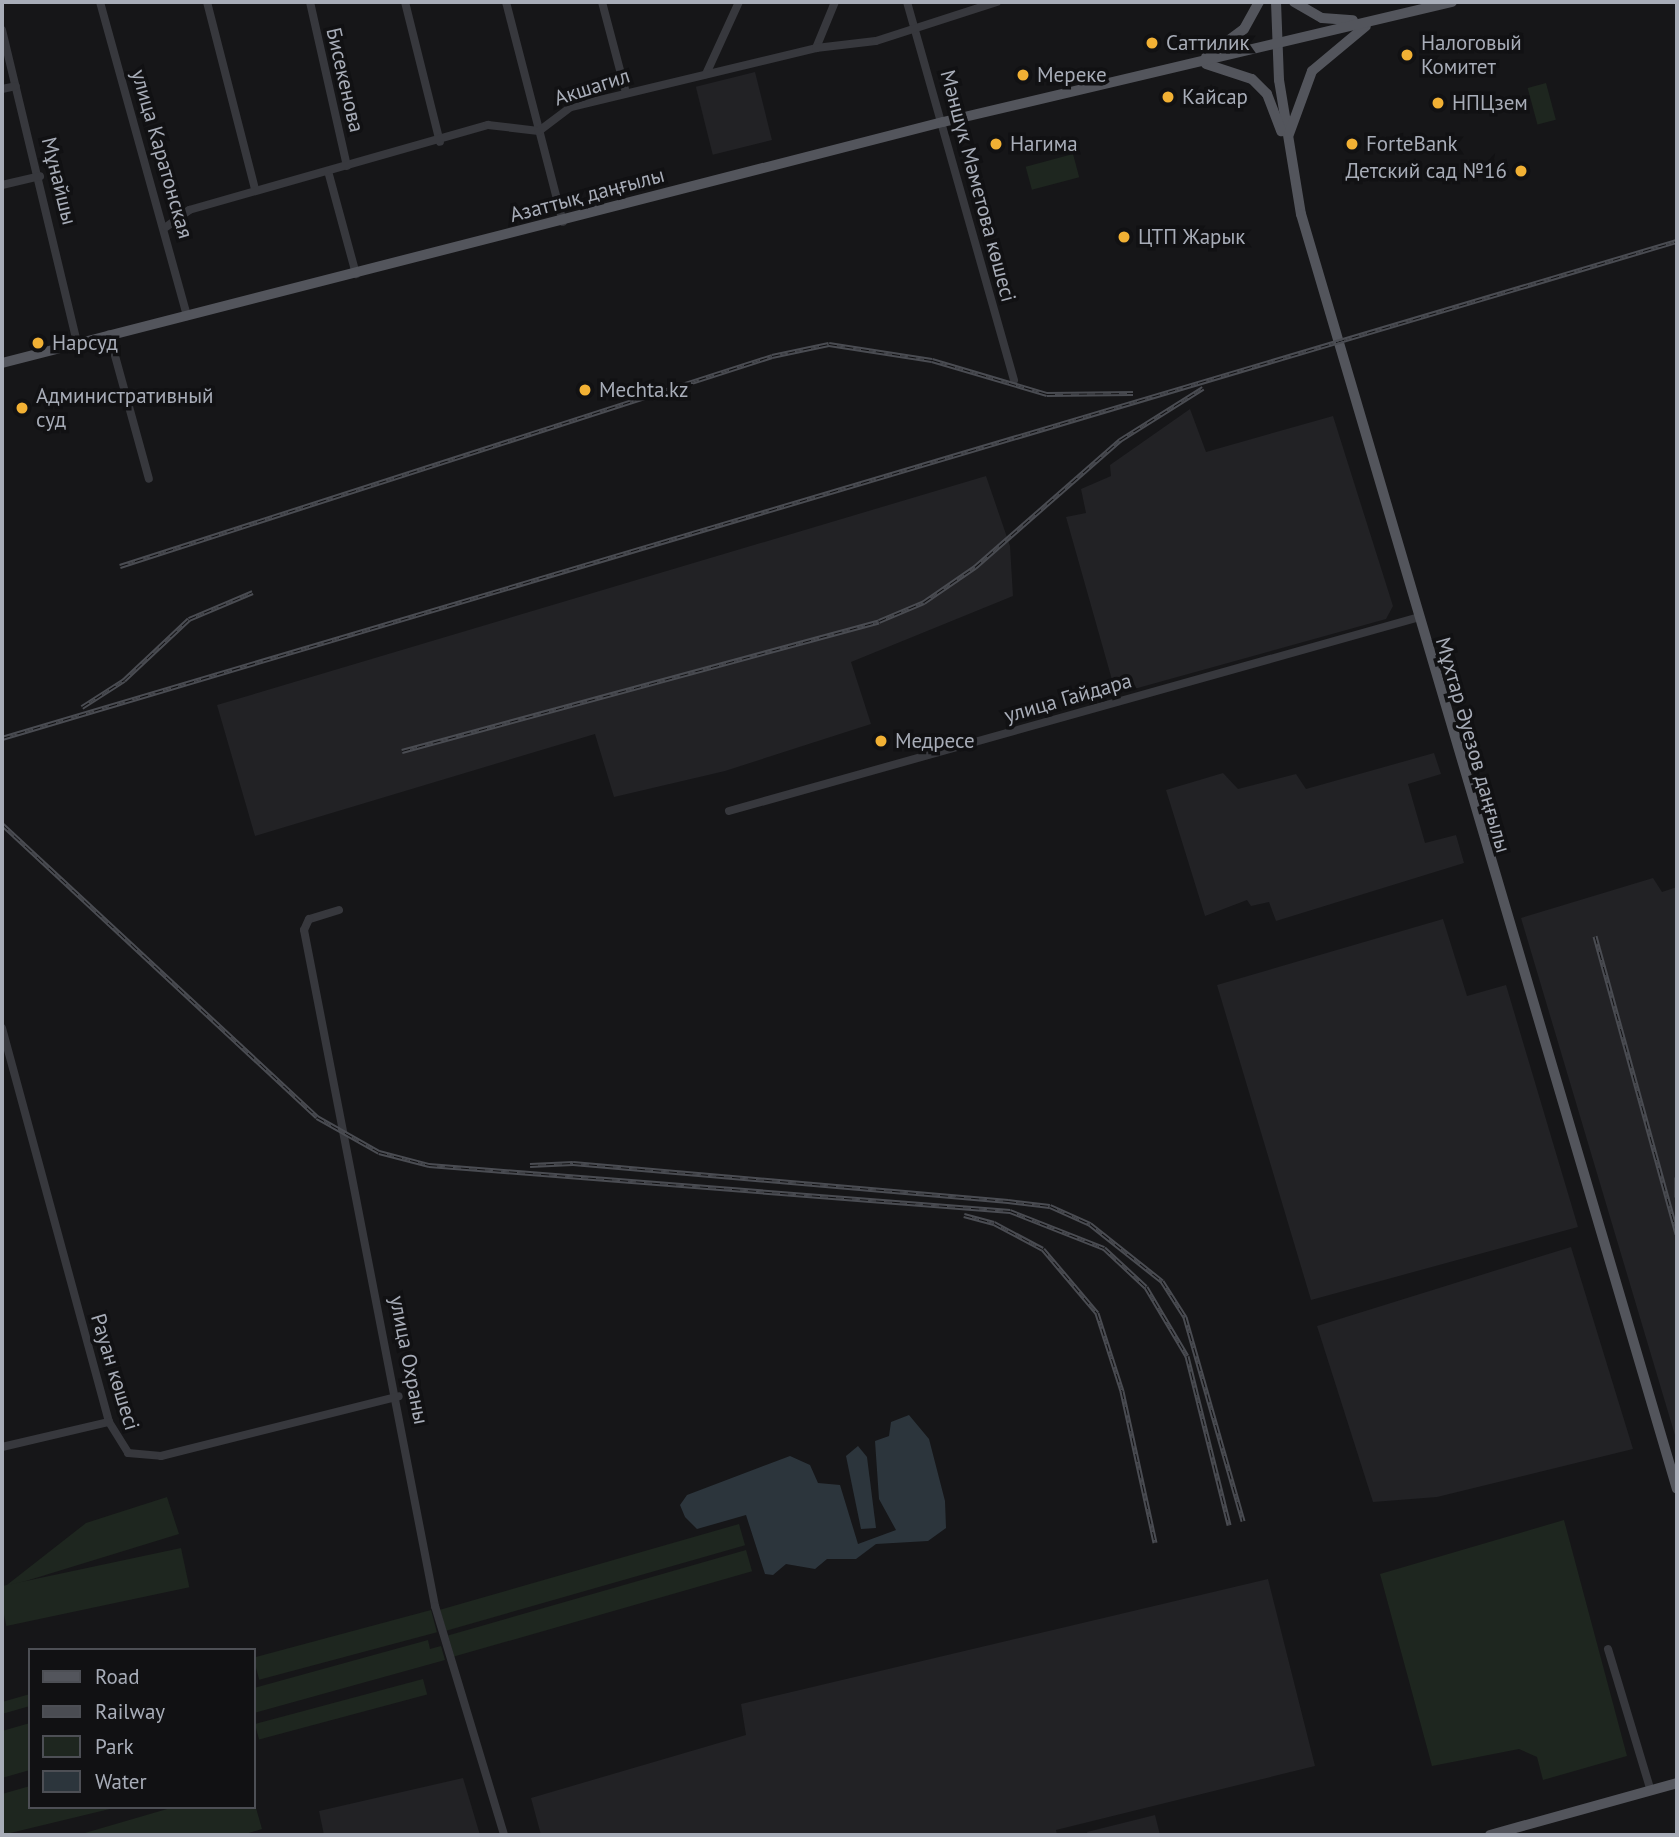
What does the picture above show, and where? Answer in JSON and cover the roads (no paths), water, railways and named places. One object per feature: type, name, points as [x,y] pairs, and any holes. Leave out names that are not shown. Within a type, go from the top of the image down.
[{"type":"main road","points":[[1187,67],[1229,42],[1259,2]]},
{"type":"main road","name":"Мұхтар Әуезов даңғылы","points":[[1276,2],[1277,43],[1288,150],[1416,618],[1677,1489]]},
{"type":"main road","points":[[1294,2],[1322,18],[1386,18]]},
{"type":"main road","points":[[1187,67],[1452,2]]},
{"type":"main road","points":[[1288,150],[1295,108],[1312,71],[1350,36],[1386,18]]},
{"type":"main road","points":[[1187,67],[1227,67],[1252,79],[1267,94],[1288,150]]},
{"type":"main road","name":"Азаттық даңғылы","points":[[2,363],[563,222],[943,122],[1187,67]]},
{"type":"main road","points":[[1490,1835],[1677,1783]]},
{"type":"street","name":"улица Каратонская","points":[[100,2],[166,227],[187,316]]},
{"type":"street","points":[[207,2],[255,189]]},
{"type":"street","name":"Бисекенова","points":[[310,2],[347,166]]},
{"type":"street","points":[[405,2],[440,142]]},
{"type":"street","points":[[506,2],[563,222]]},
{"type":"street","points":[[602,2],[626,93]]},
{"type":"street","points":[[706,74],[739,2]]},
{"type":"street","points":[[816,48],[835,2]]},
{"type":"street","name":"Мәншүк Мәметова көшесі","points":[[906,2],[943,122],[1014,380]]},
{"type":"street","name":"Акшагил","points":[[166,227],[188,210],[255,189],[440,142],[488,125],[539,131],[572,107],[816,48],[876,41],[914,24],[997,2]]},
{"type":"street","name":"Мұнайшы","points":[[2,30],[40,176],[77,343]]},
{"type":"street","points":[[2,89],[16,86]]},
{"type":"street","points":[[328,171],[356,274]]},
{"type":"street","points":[[2,185],[40,176]]},
{"type":"street","points":[[109,334],[149,479]]},
{"type":"street","name":"улица Гайдара","points":[[729,811],[1416,618]]},
{"type":"street","name":"улица Охраны","points":[[339,910],[309,919],[304,930],[399,1396],[435,1605],[504,1835]]},
{"type":"street","name":"Рауан көшесі","points":[[2,1027],[109,1422],[117,1442],[144,1458],[399,1396]]},
{"type":"street","points":[[2,1447],[109,1422]]},
{"type":"street","points":[[1608,1649],[1651,1791]]},
{"type":"water","points":[[909,1415],[929,1439],[945,1501],[946,1528],[928,1541],[876,1544],[856,1559],[827,1559],[815,1569],[786,1564],[773,1575],[765,1574],[746,1515],[697,1529],[685,1517],[680,1505],[687,1495],[790,1456],[810,1465],[818,1483],[840,1485],[858,1544],[896,1530],[879,1499],[875,1441],[889,1436],[891,1422]]},
{"type":"water","points":[[858,1446],[867,1457],[876,1528],[861,1529],[846,1456]]},
{"type":"railway","points":[[2,738],[1677,241]]},
{"type":"railway","points":[[120,566],[772,356],[829,344],[932,360],[1047,394],[1133,393]]},
{"type":"railway","points":[[402,751],[879,621],[924,602],[975,567],[1120,440],[1203,388]]},
{"type":"railway","points":[[82,707],[124,680],[189,619],[253,592]]},
{"type":"railway","points":[[2,824],[317,1117],[379,1152],[429,1165],[1010,1211],[1104,1248],[1146,1287],[1187,1356],[1229,1525]]},
{"type":"railway","points":[[1595,936],[1677,1234]]},
{"type":"railway","points":[[530,1165],[573,1163],[1008,1201],[1050,1206],[1090,1224],[1162,1281],[1185,1317],[1243,1521]]},
{"type":"railway","points":[[1677,1177],[1677,1197]]},
{"type":"railway","points":[[964,1215],[994,1223],[1043,1249],[1097,1313],[1122,1391],[1155,1542]]},
{"type":"place","name":"Саттилик","points":[[1152,43]]},
{"type":"place","name":"Налоговый Комитет","points":[[1407,55]]},
{"type":"place","name":"Мереке","points":[[1023,75]]},
{"type":"place","name":"Кайсар","points":[[1168,97]]},
{"type":"place","name":"НПЦзем","points":[[1438,103]]},
{"type":"place","name":"Нагима","points":[[996,144]]},
{"type":"place","name":"ForteBank","points":[[1352,144]]},
{"type":"place","name":"Детский сад №16","points":[[1521,171]]},
{"type":"place","name":"ЦТП Жарык","points":[[1124,237]]},
{"type":"place","name":"Нарсуд","points":[[38,343]]},
{"type":"place","name":"Mechta.kz","points":[[585,390]]},
{"type":"place","name":"Административный суд","points":[[22,408]]},
{"type":"place","name":"Медресе","points":[[881,741]]}]
